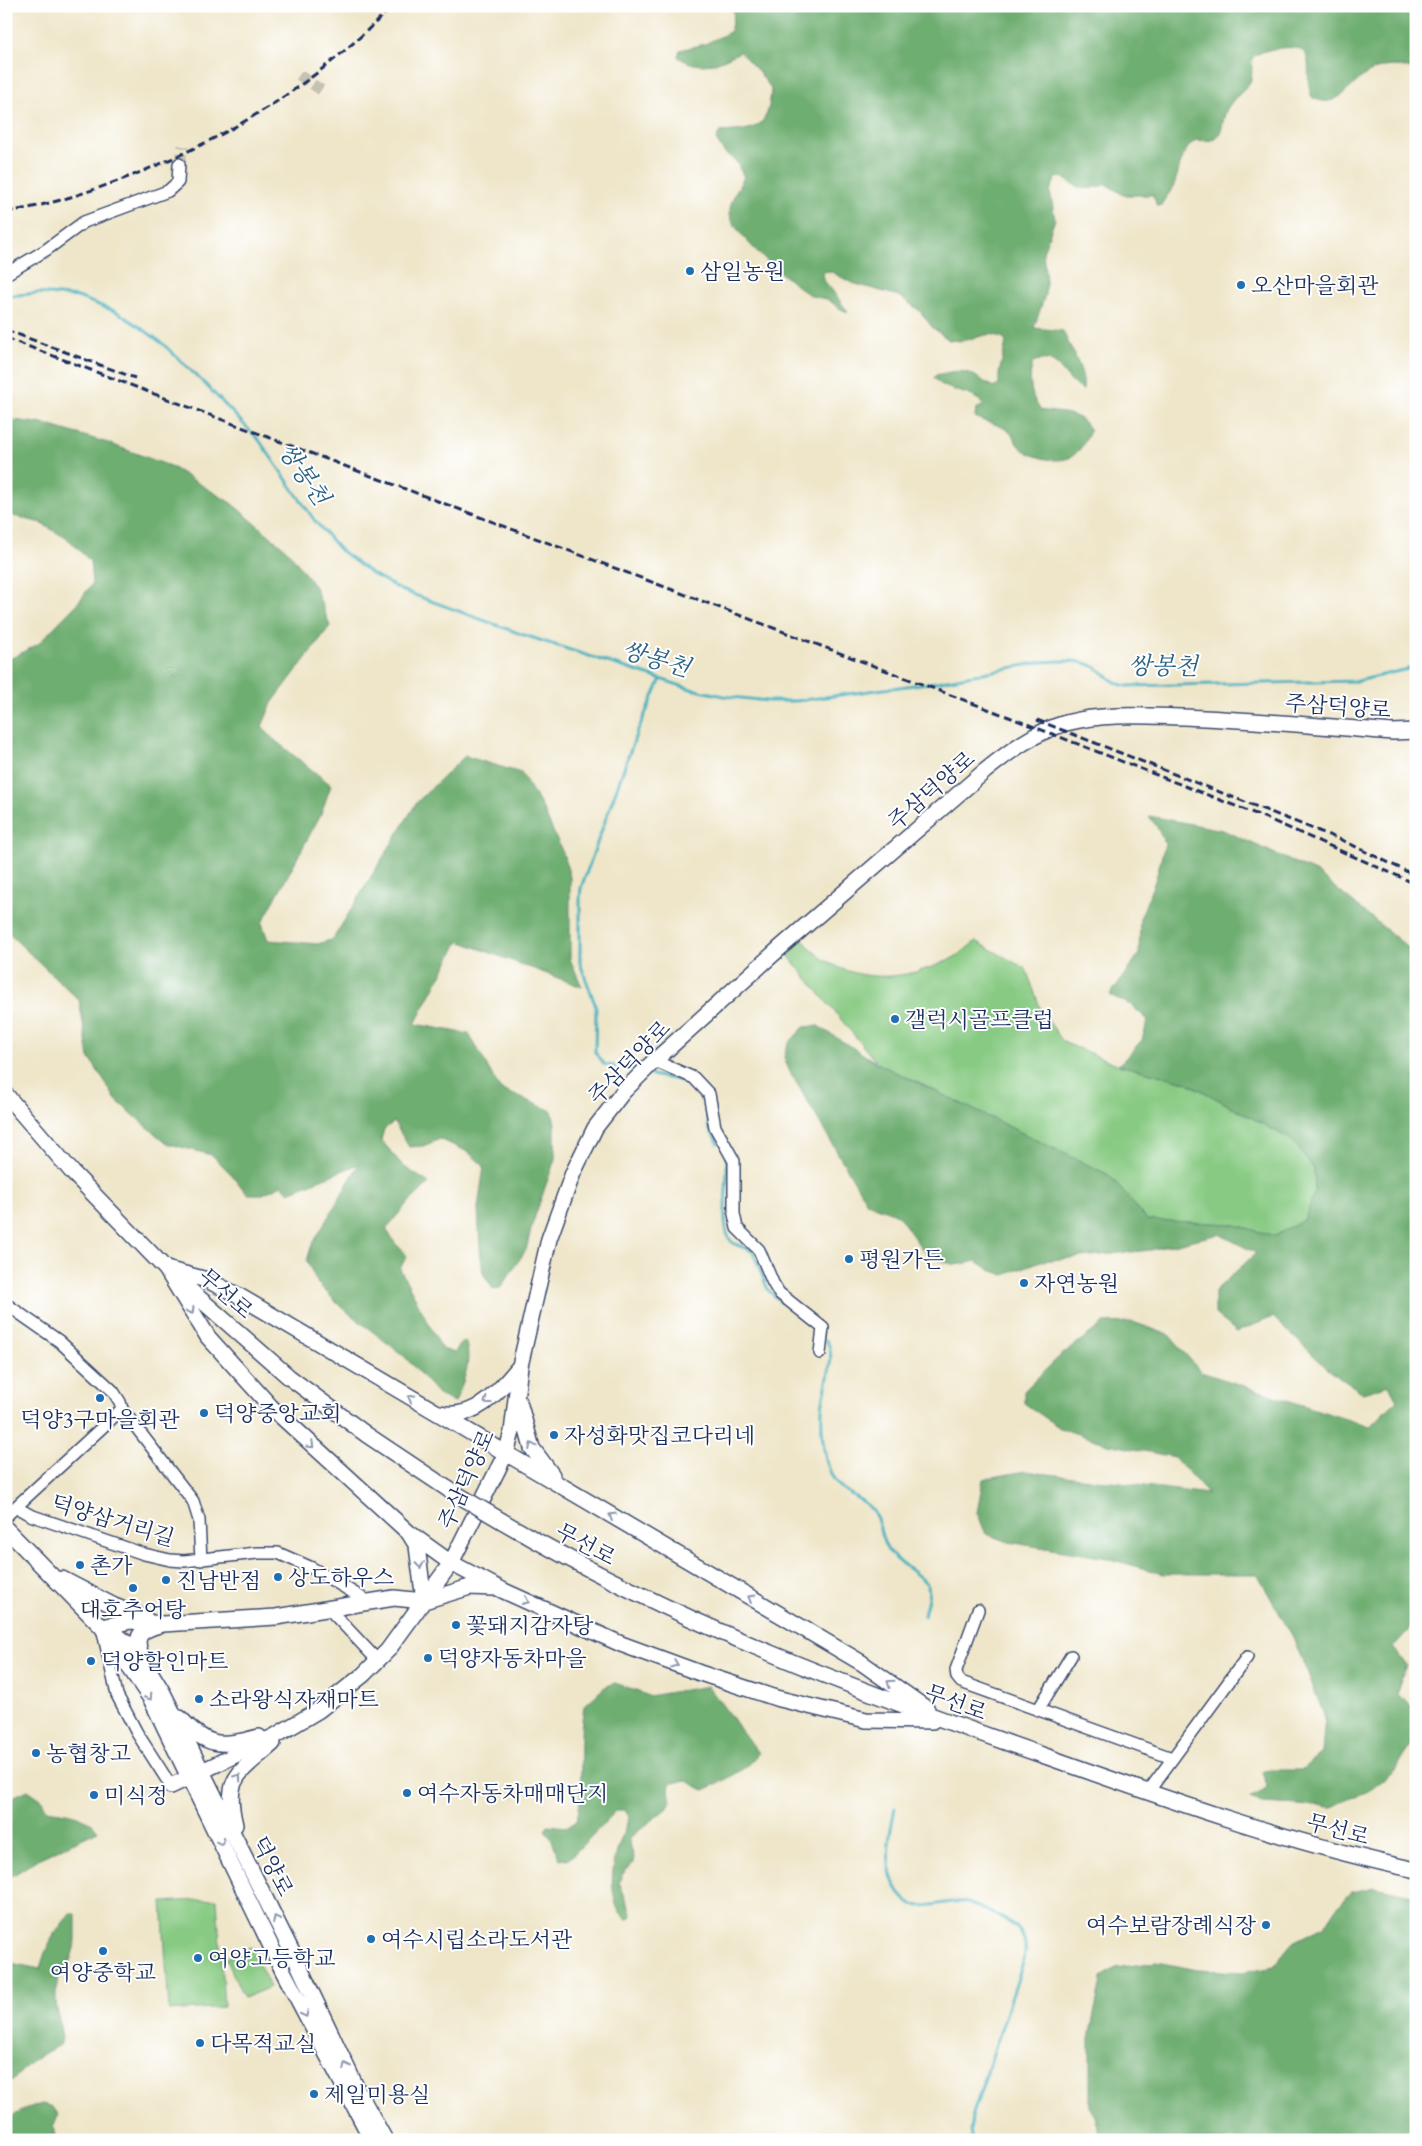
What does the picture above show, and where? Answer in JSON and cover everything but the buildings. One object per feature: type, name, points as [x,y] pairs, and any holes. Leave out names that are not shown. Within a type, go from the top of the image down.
[{"type":"street","points":[[6,274],[46,250],[84,222],[168,191],[178,182],[179,164]]},
{"type":"street","name":"주삼덕양로","points":[[290,1728],[348,1689],[378,1661],[451,1562],[506,1453],[512,1432],[520,1366],[549,1239],[565,1191],[595,1128],[609,1108],[636,1078],[790,938],[978,777],[1017,746],[1050,729],[1083,719],[1122,715],[1210,718],[1393,732],[1416,731]]},
{"type":"street","points":[[653,1063],[694,1078],[709,1094],[715,1127],[734,1161],[734,1214],[737,1228],[759,1250],[779,1293],[819,1324],[823,1330],[820,1353]]},
{"type":"street","name":"무선로","points":[[6,1095],[73,1173],[166,1269],[289,1377],[367,1435],[448,1489],[602,1577],[692,1621],[816,1674],[944,1721],[1284,1837],[1336,1852],[1416,1870]]},
{"type":"street","points":[[166,1269],[222,1286],[862,1663],[944,1721]]},
{"type":"street","points":[[166,1269],[196,1320],[220,1352],[279,1415],[408,1532],[451,1562],[504,1591],[621,1644],[700,1674],[776,1698],[866,1720],[944,1721]]},
{"type":"street","name":"덕양삼거리길","points":[[6,1304],[59,1341],[113,1391],[122,1409],[193,1501],[199,1520],[201,1560]]},
{"type":"street","points":[[435,1412],[457,1414],[481,1406],[496,1394],[520,1366]]},
{"type":"street","points":[[517,1393],[532,1448],[560,1486]]},
{"type":"street","name":"덕양삼거리길","points":[[6,1516],[122,1409]]},
{"type":"street","name":"덕양삼거리길","points":[[16,1506],[30,1515],[158,1558],[184,1561],[257,1553],[278,1554],[312,1568],[369,1602]]},
{"type":"street","name":"덕양로","points":[[6,1529],[102,1627],[151,1699],[244,1857],[297,1962],[359,2093],[385,2140]]},
{"type":"street","points":[[408,1532],[417,1546],[424,1601]]},
{"type":"street","points":[[48,1571],[114,1606],[163,1624]]},
{"type":"street","points":[[290,1728],[171,1786],[121,1704],[113,1686],[102,1627],[132,1621],[163,1624],[276,1617],[398,1598],[424,1601],[470,1587],[485,1586],[504,1591]]},
{"type":"street","points":[[330,1610],[378,1661]]},
{"type":"street","points":[[978,1610],[956,1670],[957,1677],[964,1684],[1172,1758]]},
{"type":"street","points":[[143,1661],[138,1645],[139,1635],[148,1628],[163,1624]]},
{"type":"street","name":"덕양로","points":[[102,1627],[121,1638],[143,1661],[170,1706],[196,1774],[283,1971],[372,2140]]},
{"type":"street","points":[[1038,1710],[1070,1656]]},
{"type":"street","points":[[1148,1792],[1247,1657]]},
{"type":"street","points":[[170,1706],[198,1735],[217,1744],[243,1741],[290,1728]]},
{"type":"street","points":[[244,1857],[230,1806],[231,1789],[239,1774],[290,1728]]},
{"type":"street","points":[[283,1971],[297,1962]]},
{"type":"green space","points":[[732,6],[1416,6],[1416,71],[1395,66],[1373,70],[1345,93],[1333,100],[1327,101],[1312,97],[1309,88],[1308,62],[1302,50],[1281,48],[1266,51],[1252,58],[1250,82],[1227,109],[1217,137],[1206,141],[1196,140],[1187,149],[1174,185],[1161,205],[1157,206],[1153,195],[1123,195],[1106,184],[1093,188],[1083,188],[1062,177],[1056,178],[1050,191],[1055,219],[1043,252],[1046,282],[1045,295],[1034,328],[1063,331],[1080,367],[1083,390],[1076,386],[1055,364],[1042,360],[1033,362],[1031,387],[1034,400],[1041,410],[1075,416],[1086,424],[1090,431],[1084,444],[1075,454],[1070,458],[1056,460],[1026,452],[1007,430],[975,417],[976,409],[984,405],[979,400],[973,396],[946,387],[934,378],[936,375],[962,371],[994,387],[999,384],[999,374],[1006,342],[1002,337],[990,334],[962,341],[949,340],[932,327],[920,311],[899,296],[852,283],[830,271],[823,272],[823,281],[829,286],[848,312],[845,311],[828,300],[812,296],[801,289],[763,257],[740,233],[733,222],[730,208],[744,177],[736,161],[724,152],[716,140],[720,132],[743,130],[758,125],[767,112],[771,89],[759,72],[740,52],[724,60],[702,65],[687,62],[678,57],[680,50],[705,44],[730,32],[734,14]]},
{"type":"green space","points":[[6,419],[44,424],[108,443],[170,466],[231,503],[288,551],[315,587],[330,626],[272,703],[262,726],[272,738],[331,785],[321,814],[262,923],[268,940],[318,944],[333,939],[417,802],[465,756],[521,773],[541,805],[563,853],[570,877],[570,959],[582,987],[459,941],[415,1024],[469,1034],[500,1089],[552,1111],[555,1124],[555,1159],[533,1222],[526,1250],[500,1288],[493,1289],[483,1273],[478,1208],[484,1166],[468,1152],[440,1139],[423,1146],[409,1147],[394,1122],[384,1129],[381,1140],[403,1166],[429,1183],[405,1206],[386,1229],[395,1243],[407,1255],[400,1269],[442,1349],[455,1353],[459,1345],[465,1341],[468,1356],[467,1364],[464,1379],[455,1402],[440,1396],[404,1356],[341,1307],[318,1284],[307,1261],[311,1247],[359,1164],[289,1192],[282,1185],[263,1194],[247,1194],[233,1176],[212,1155],[166,1143],[116,1100],[89,1057],[79,1000],[6,931],[6,661],[38,644],[77,604],[92,584],[90,561],[69,540],[41,523],[6,514]]},
{"type":"green space","points":[[1149,816],[1223,830],[1317,873],[1416,954],[1416,1622],[1393,1647],[1406,1665],[1396,1694],[1412,1706],[1416,1712],[1416,1736],[1395,1770],[1368,1791],[1331,1807],[1263,1803],[1250,1798],[1268,1788],[1262,1773],[1269,1770],[1301,1770],[1322,1753],[1325,1717],[1293,1637],[1257,1574],[1163,1574],[1107,1558],[1008,1542],[986,1534],[977,1513],[983,1479],[1025,1471],[1208,1494],[1174,1457],[1108,1444],[1060,1428],[1024,1403],[1024,1391],[1060,1356],[1104,1323],[1133,1322],[1169,1335],[1201,1372],[1370,1427],[1397,1400],[1389,1385],[1363,1393],[1329,1370],[1273,1317],[1237,1332],[1215,1314],[1215,1291],[1256,1253],[1219,1234],[1151,1250],[1041,1261],[1004,1275],[990,1270],[977,1261],[956,1265],[931,1258],[922,1249],[898,1215],[867,1203],[789,1070],[784,1057],[788,1044],[804,1027],[818,1026],[877,1063],[1109,1175],[1147,1220],[1232,1224],[1275,1236],[1305,1219],[1315,1191],[1314,1169],[1292,1140],[1186,1082],[1119,1065],[1142,1040],[1148,1020],[1131,1005],[1110,995],[1139,954],[1140,919],[1156,878],[1165,844]]},
{"type":"green space","name":"갤럭시골프클럽","points":[[797,932],[812,950],[828,962],[845,970],[862,974],[880,976],[916,972],[954,957],[976,941],[1026,969],[1041,1010],[1063,1042],[1119,1065],[1186,1082],[1292,1140],[1314,1169],[1315,1191],[1306,1219],[1275,1236],[1232,1224],[1146,1220],[1109,1175],[877,1063],[781,947]]},
{"type":"green space","points":[[615,1683],[649,1696],[708,1686],[758,1753],[755,1759],[742,1769],[704,1790],[685,1780],[670,1784],[671,1800],[667,1808],[631,1837],[629,1843],[634,1857],[633,1863],[622,1875],[619,1882],[632,1914],[627,1919],[620,1913],[617,1906],[612,1879],[615,1858],[629,1817],[625,1810],[617,1810],[568,1860],[560,1859],[551,1838],[545,1830],[548,1825],[568,1827],[577,1821],[584,1706],[605,1687]]},
{"type":"green space","points":[[28,1790],[41,1799],[47,1810],[68,1813],[82,1818],[93,1825],[98,1831],[40,1858],[6,1880],[6,1800]]},
{"type":"green space","points":[[1375,1887],[1416,1896],[1416,2140],[1102,2140],[1095,2116],[1090,2108],[1090,2033],[1102,1977],[1116,1968],[1156,1962],[1198,1970],[1242,1972],[1273,1966],[1292,1943],[1325,1926],[1340,1903],[1352,1892]]},
{"type":"green space","points":[[217,1899],[224,2007],[169,2011],[162,1902]]},
{"type":"green space","points":[[70,1914],[76,1914],[76,1941],[70,1962],[58,1977],[56,1991],[56,2003],[62,2037],[61,2044],[34,2059],[6,2087],[6,1962],[40,1969],[51,1940]]},
{"type":"green space","points":[[251,1947],[270,1987],[244,1998],[226,1958]]},
{"type":"green space","points":[[42,2104],[51,2106],[58,2115],[53,2127],[56,2140],[6,2140],[6,2120],[27,2108]]},
{"type":"waterway","name":"쌍봉천","points":[[6,296],[39,293],[78,297],[117,312],[162,343],[259,440],[315,521],[340,550],[371,573],[401,590],[521,634],[691,689],[724,696],[767,701],[796,701],[936,682],[1041,662],[1060,661],[1074,661],[1098,668],[1117,683],[1127,686],[1358,681],[1416,667]]},
{"type":"waterway","points":[[637,1071],[604,1064],[595,1052],[596,1007],[580,963],[580,898],[581,888],[637,732],[661,679]]},
{"type":"waterway","points":[[648,1074],[683,1081],[696,1089],[702,1096],[706,1106]]},
{"type":"waterway","points":[[707,1112],[709,1128],[718,1143]]},
{"type":"waterway","points":[[726,1157],[725,1226],[728,1235],[734,1244],[753,1252],[768,1290],[781,1302]]},
{"type":"waterway","points":[[826,1340],[831,1354],[823,1401],[822,1426],[823,1443],[829,1468],[840,1487],[872,1510],[889,1552],[928,1586],[929,1593],[924,1616]]},
{"type":"waterway","points":[[895,1808],[888,1852],[890,1873],[899,1893],[907,1902],[919,1906],[950,1902],[972,1904],[1011,1923],[1022,1934],[1025,1941],[1024,1960],[972,2117],[970,2131],[972,2140]]},
{"type":"tunnel","points":[[299,75],[321,90]]},
{"type":"tunnel","points":[[179,164],[183,146]]},
{"type":"railway","points":[[6,212],[51,203],[109,184],[161,164],[233,128],[267,108],[332,61],[363,35],[392,6]]},
{"type":"railway","points":[[6,330],[135,378]]},
{"type":"railway","points":[[6,338],[1009,717],[1266,818],[1416,884]]},
{"type":"railway","points":[[1037,720],[1344,841],[1416,876]]},
{"type":"place","name":"삼일농원","points":[[690,271]]},
{"type":"place","name":"오산마을회관","points":[[1241,285]]},
{"type":"place","name":"갤럭시골프클럽","points":[[895,1019]]},
{"type":"place","name":"평원가든","points":[[849,1259]]},
{"type":"place","name":"자연농원","points":[[1024,1283]]},
{"type":"place","name":"덕양3구마을회관","points":[[100,1398]]},
{"type":"place","name":"덕양중앙교회","points":[[204,1413]]},
{"type":"place","name":"자성화맛집코다리네","points":[[554,1435]]},
{"type":"place","name":"촌가","points":[[80,1565]]},
{"type":"place","name":"상도하우스","points":[[278,1577]]},
{"type":"place","name":"진남반점","points":[[166,1580]]},
{"type":"place","name":"대호추어탕","points":[[133,1588]]},
{"type":"place","name":"꽃돼지감자탕","points":[[456,1625]]},
{"type":"place","name":"덕양자동차마을","points":[[428,1658]]},
{"type":"place","name":"덕양할인마트","points":[[91,1661]]},
{"type":"place","name":"소라왕식자재마트","points":[[199,1699]]},
{"type":"place","name":"농협창고","points":[[36,1753]]},
{"type":"place","name":"여수자동차매매단지","points":[[407,1793]]},
{"type":"place","name":"미식정","points":[[94,1795]]},
{"type":"place","name":"여수보람장례식장","points":[[1266,1925]]},
{"type":"place","name":"여수시립소라도서관","points":[[371,1939]]},
{"type":"place","name":"여양중학교","points":[[103,1951]]},
{"type":"place","name":"여양고등학교","points":[[198,1958]]},
{"type":"place","name":"다목적교실","points":[[200,2043]]},
{"type":"place","name":"제일미용실","points":[[314,2094]]}]
